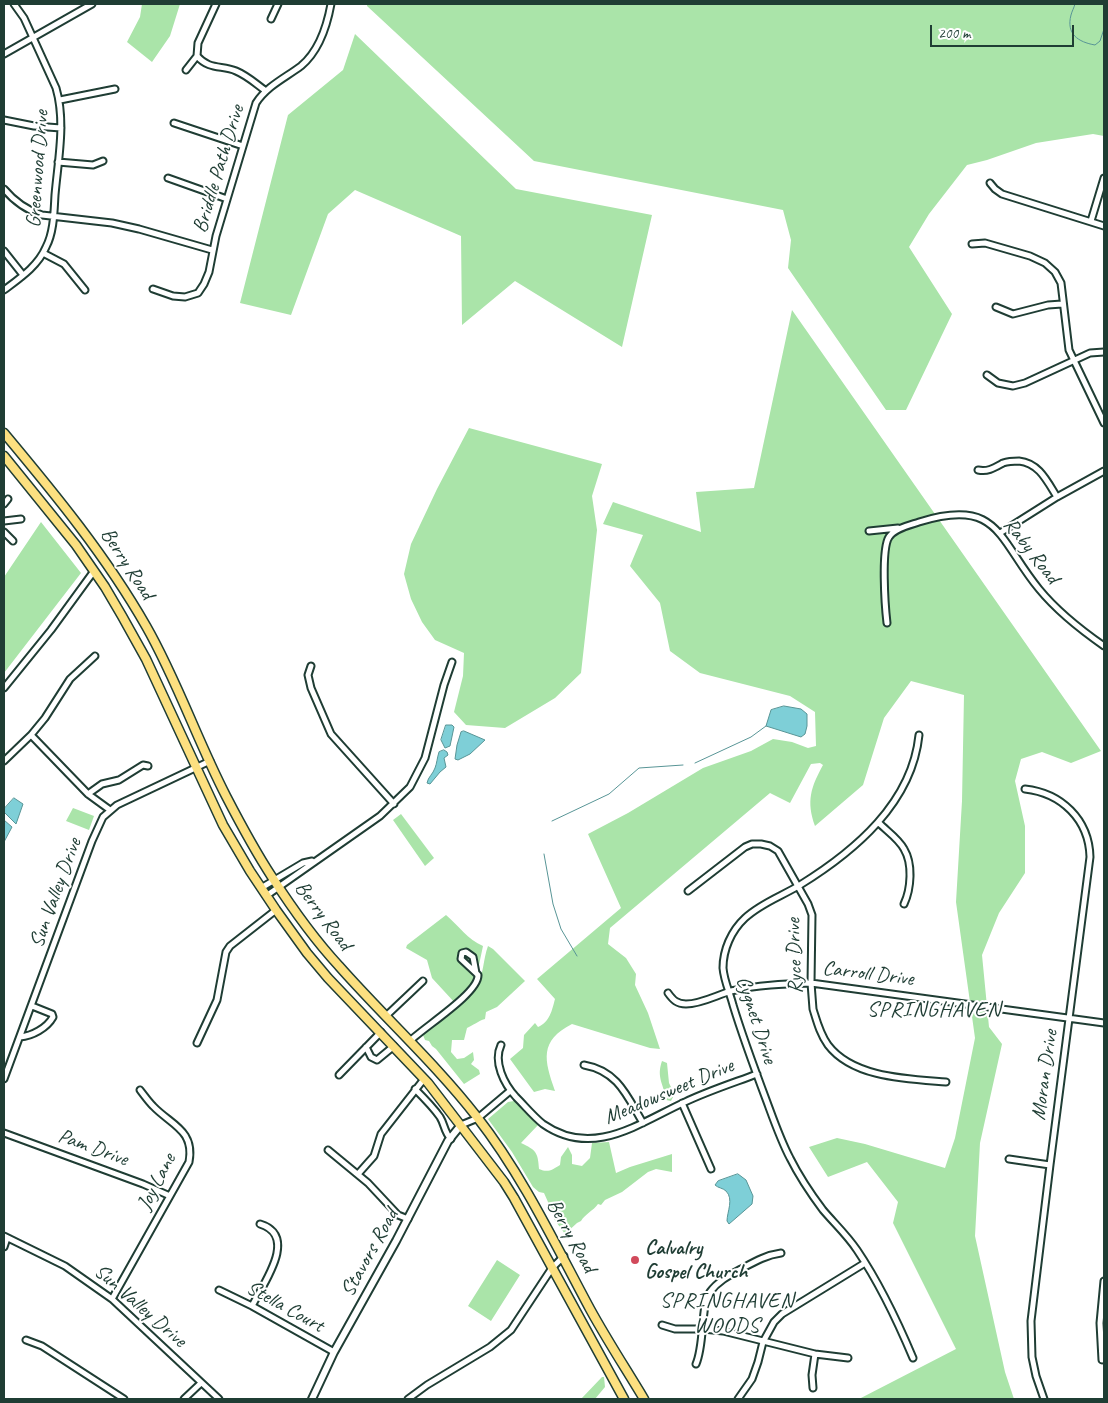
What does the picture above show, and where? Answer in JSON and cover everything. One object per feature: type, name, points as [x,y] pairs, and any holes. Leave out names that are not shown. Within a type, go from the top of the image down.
[{"type":"highway","name":"Berry Road","points":[[4,433],[68,510],[118,580],[166,665],[225,794],[276,883],[338,965],[410,1041],[478,1118],[527,1192],[564,1256],[602,1330],[644,1399]]},
{"type":"highway","name":"Berry Road","points":[[4,456],[58,522],[94,571],[122,616],[146,659],[223,825],[266,896],[307,953],[328,978],[424,1079],[514,1198],[624,1399]]},
{"type":"street","name":"Greenwood Drive","points":[[4,290],[32,268],[43,253],[48,242],[53,218],[60,128],[60,100],[47,65],[24,18],[14,4]]},
{"type":"street","points":[[4,54],[92,4]]},
{"type":"street","points":[[186,70],[197,56],[198,43],[216,4]]},
{"type":"street","points":[[271,19],[278,4]]},
{"type":"street","name":"Briddle Path Drive","points":[[153,289],[173,296],[184,297],[198,293],[207,278],[212,250],[256,103],[266,91],[303,64],[311,55],[323,32],[331,4]]},
{"type":"street","points":[[197,56],[212,67],[234,70],[246,76],[266,91]]},
{"type":"street","points":[[60,100],[115,89]]},
{"type":"street","points":[[4,120],[34,126],[60,128]]},
{"type":"street","points":[[174,123],[243,146]]},
{"type":"street","points":[[58,162],[93,165],[103,161]]},
{"type":"street","points":[[168,178],[227,199]]},
{"type":"street","points":[[1090,221],[1104,178]]},
{"type":"street","points":[[990,183],[1002,194],[1104,226]]},
{"type":"street","points":[[4,189],[18,204],[33,213],[53,218],[112,223],[133,227],[212,250]]},
{"type":"street","points":[[972,244],[985,243],[1030,256],[1045,263],[1055,272],[1061,283],[1069,350],[1104,423]]},
{"type":"street","points":[[4,251],[24,275]]},
{"type":"street","points":[[43,253],[64,264],[85,290]]},
{"type":"street","points":[[996,307],[1013,314],[1048,305],[1062,304]]},
{"type":"street","points":[[987,375],[998,383],[1013,386],[1025,383],[1090,353],[1104,352]]},
{"type":"street","points":[[978,470],[986,471],[1010,461],[1025,462],[1034,466],[1042,473],[1058,496]]},
{"type":"street","points":[[1000,533],[1058,496],[1104,471]]},
{"type":"street","points":[[4,504],[8,499]]},
{"type":"street","name":"Raby Road","points":[[869,531],[901,528],[953,514],[966,514],[982,519],[1000,533],[1040,590],[1068,618],[1104,646]]},
{"type":"street","points":[[4,521],[21,519]]},
{"type":"street","points":[[887,623],[885,554],[889,536],[901,528]]},
{"type":"street","points":[[4,532],[13,541]]},
{"type":"street","points":[[4,688],[94,571]]},
{"type":"street","points":[[4,761],[31,735],[45,718],[70,679],[94,656]]},
{"type":"street","points":[[261,888],[276,883],[315,861],[380,816],[410,787],[425,758],[452,662]]},
{"type":"street","points":[[312,666],[308,675],[310,688],[331,734],[394,804]]},
{"type":"street","points":[[31,735],[88,794],[110,810]]},
{"type":"street","name":"Cygnet Drive","points":[[913,1358],[885,1296],[856,1248],[822,1209],[790,1158],[757,1074],[723,970],[728,942],[736,928],[750,913],[799,886],[840,857],[879,823],[907,779],[916,754],[919,735]]},
{"type":"street","name":"Sun Valley Drive","points":[[4,1079],[92,841],[103,817],[117,805],[210,761]]},
{"type":"street","points":[[88,794],[102,784],[118,780],[143,765],[148,766]]},
{"type":"street","name":"Moran Drive","points":[[1025,789],[1048,794],[1066,805],[1084,828],[1089,846],[1090,863],[1050,1164],[1031,1327],[1032,1357],[1044,1399]]},
{"type":"street","points":[[879,823],[903,846],[908,858],[909,888],[904,904]]},
{"type":"street","name":"Ryce Drive","points":[[688,891],[745,847],[752,844],[770,846],[778,851],[799,886],[812,915],[811,983],[813,1009],[823,1036],[834,1051],[848,1062],[872,1072],[946,1082]]},
{"type":"street","points":[[266,896],[276,883]]},
{"type":"street","points":[[197,1043],[217,1000],[226,952],[230,946],[276,910]]},
{"type":"street","points":[[410,1041],[468,994],[478,981],[476,973]]},
{"type":"street","points":[[386,1016],[423,981]]},
{"type":"street","name":"Carroll Drive","points":[[668,993],[673,1001],[693,1004],[729,992],[763,984],[811,983],[1104,1023]]},
{"type":"street","points":[[20,1037],[33,1033],[50,1023],[53,1017],[52,1014],[32,1006]]},
{"type":"street","points":[[338,1075],[381,1032]]},
{"type":"street","name":"Meadowsweet Drive","points":[[501,1045],[498,1058],[503,1078],[510,1091],[543,1124],[553,1130],[585,1139],[610,1136],[628,1131],[682,1103],[757,1074]]},
{"type":"street","points":[[366,1047],[372,1057],[377,1060],[394,1046]]},
{"type":"street","points":[[584,1065],[607,1074],[620,1085],[643,1123]]},
{"type":"street","points":[[358,1174],[374,1156],[381,1134],[424,1079]]},
{"type":"street","name":"Joy Lane","points":[[112,1299],[189,1162],[191,1151],[189,1141],[183,1131],[153,1106],[140,1090]]},
{"type":"street","points":[[416,1090],[437,1114],[450,1139]]},
{"type":"street","points":[[460,1125],[478,1118],[510,1091]]},
{"type":"street","points":[[682,1103],[711,1169]]},
{"type":"street","name":"Stavors Road","points":[[312,1399],[334,1352],[450,1139],[460,1125]]},
{"type":"street","name":"Pam Drive","points":[[4,1134],[143,1184],[170,1196]]},
{"type":"street","points":[[328,1150],[358,1174],[398,1215],[408,1219]]},
{"type":"street","points":[[1009,1159],[1050,1164]]},
{"type":"street","points":[[252,1306],[274,1262],[278,1248],[277,1236],[273,1230],[268,1226],[260,1224]]},
{"type":"street","points":[[4,1247],[6,1237]]},
{"type":"street","name":"Sun Valley Drive","points":[[6,1237],[65,1266],[112,1299],[200,1383],[220,1399]]},
{"type":"street","points":[[696,1364],[702,1348],[706,1303],[710,1292],[720,1282],[769,1254],[780,1253]]},
{"type":"street","points":[[408,1399],[490,1347],[511,1330],[552,1268],[564,1256]]},
{"type":"street","points":[[738,1399],[752,1379],[763,1342],[774,1322],[782,1314],[865,1263]]},
{"type":"street","points":[[1102,1360],[1100,1323],[1104,1281]]},
{"type":"street","name":"Stella Court","points":[[219,1290],[252,1306],[334,1352]]},
{"type":"street","points":[[662,1324],[675,1329],[703,1329],[733,1334],[815,1354],[848,1358]]},
{"type":"street","points":[[26,1340],[42,1346],[124,1399]]},
{"type":"street","points":[[813,1388],[812,1375],[815,1354]]},
{"type":"street","points":[[184,1399],[200,1383]]},
{"type":"green space","points":[[142,4],[180,4],[170,36],[152,62],[127,42],[140,17]]},
{"type":"green space","points":[[367,4],[1104,4],[1104,136],[1093,134],[1036,143],[967,165],[929,214],[909,247],[952,314],[906,410],[886,410],[788,268],[791,240],[783,210],[534,161]]},
{"type":"green space","points":[[355,34],[516,189],[652,215],[622,347],[515,281],[462,325],[461,236],[355,190],[328,214],[291,315],[240,303],[288,115],[343,70]]},
{"type":"green space","points":[[792,310],[1101,751],[1071,763],[1042,752],[1021,759],[1015,781],[1025,826],[1025,873],[999,913],[982,955],[989,1027],[1002,1044],[980,1143],[975,1236],[1005,1372],[1014,1399],[859,1399],[956,1349],[893,1223],[898,1202],[867,1162],[828,1177],[809,1147],[837,1138],[865,1144],[945,1168],[955,1138],[975,1038],[956,902],[962,801],[964,695],[911,681],[884,718],[863,785],[815,826],[810,802],[815,780],[823,765],[820,763],[811,764],[790,803],[770,793],[610,928],[608,944],[626,958],[636,974],[635,985],[648,1013],[660,1049],[650,1048],[572,1024],[561,1030],[549,1044],[547,1052],[548,1070],[555,1091],[545,1089],[534,1092],[510,1059],[523,1048],[524,1035],[535,1023],[538,1027],[542,1025],[548,1019],[551,1011],[555,999],[537,979],[621,908],[588,834],[628,813],[703,768],[751,751],[773,739],[792,742],[808,748],[816,746],[815,712],[790,696],[700,673],[670,651],[660,603],[630,566],[643,535],[603,524],[613,502],[701,532],[696,492],[754,488]]},
{"type":"green space","points":[[469,428],[602,464],[592,496],[597,530],[581,673],[555,698],[505,728],[466,725],[454,712],[463,676],[464,653],[435,640],[422,622],[411,599],[404,574],[411,544]]},
{"type":"green space","points":[[41,522],[81,573],[4,673],[4,577]]},
{"type":"green space","points":[[73,808],[94,816],[89,830],[66,821]]},
{"type":"green space","points":[[401,814],[434,858],[425,866],[393,820]]},
{"type":"green space","points":[[446,915],[468,936],[483,946],[476,979],[455,1003],[432,978],[427,960],[406,948],[407,945]]},
{"type":"green space","points":[[488,946],[525,981],[497,1007],[486,1012],[485,1019],[467,1028],[464,1040],[452,1040],[451,1052],[457,1059],[464,1058],[473,1052],[474,1060],[471,1064],[479,1070],[480,1074],[464,1084],[429,1041],[425,1040],[423,1035],[471,995],[481,978]]},
{"type":"green space","points":[[662,1061],[667,1063],[669,1083],[674,1093],[671,1101],[666,1100],[661,1081],[660,1067]]},
{"type":"green space","points":[[514,1101],[538,1125],[521,1143],[535,1152],[539,1169],[545,1171],[560,1165],[561,1157],[568,1147],[572,1155],[572,1164],[582,1166],[590,1158],[592,1143],[609,1142],[616,1173],[672,1154],[672,1172],[656,1169],[648,1172],[622,1192],[605,1200],[601,1205],[598,1204],[565,1234],[554,1219],[554,1209],[548,1206],[544,1193],[539,1192],[533,1187],[512,1152],[488,1119],[508,1102]]},
{"type":"green space","points":[[497,1260],[520,1275],[491,1321],[468,1306]]},
{"type":"green space","points":[[604,1377],[605,1387],[595,1399],[581,1399]]},
{"type":"water","points":[[784,706],[801,709],[807,714],[805,734],[801,737],[766,726],[771,710]]},
{"type":"water","points":[[446,725],[454,727],[450,746],[445,748],[441,740]]},
{"type":"water","points":[[464,731],[485,740],[470,754],[458,760],[455,759],[457,745],[461,732]]},
{"type":"water","points":[[444,750],[448,755],[444,758],[446,767],[430,784],[427,783],[435,768],[439,752]]},
{"type":"water","points":[[14,798],[23,804],[16,824],[4,812],[4,809]]},
{"type":"water","points":[[4,820],[12,827],[4,842]]},
{"type":"water","points":[[738,1174],[746,1180],[753,1196],[752,1204],[729,1224],[727,1221],[730,1198],[725,1190],[715,1185],[718,1181]]},
{"type":"waterway","points":[[1075,4],[1070,22],[1070,27],[1075,36],[1083,42],[1095,45],[1100,41],[1104,29]]},
{"type":"waterway","points":[[695,763],[751,737],[766,726]]},
{"type":"waterway","points":[[552,821],[609,794],[639,768],[683,765]]},
{"type":"waterway","points":[[544,854],[553,904],[561,929],[577,956]]},
{"type":"place","name":"Calvalry Gospel Church","points":[[635,1260]]},
{"type":"district","name":"SPRINGHAVEN","points":[[934,1010]]},
{"type":"district","name":"SPRINGHAVEN WOODS","points":[[727,1314]]}]
